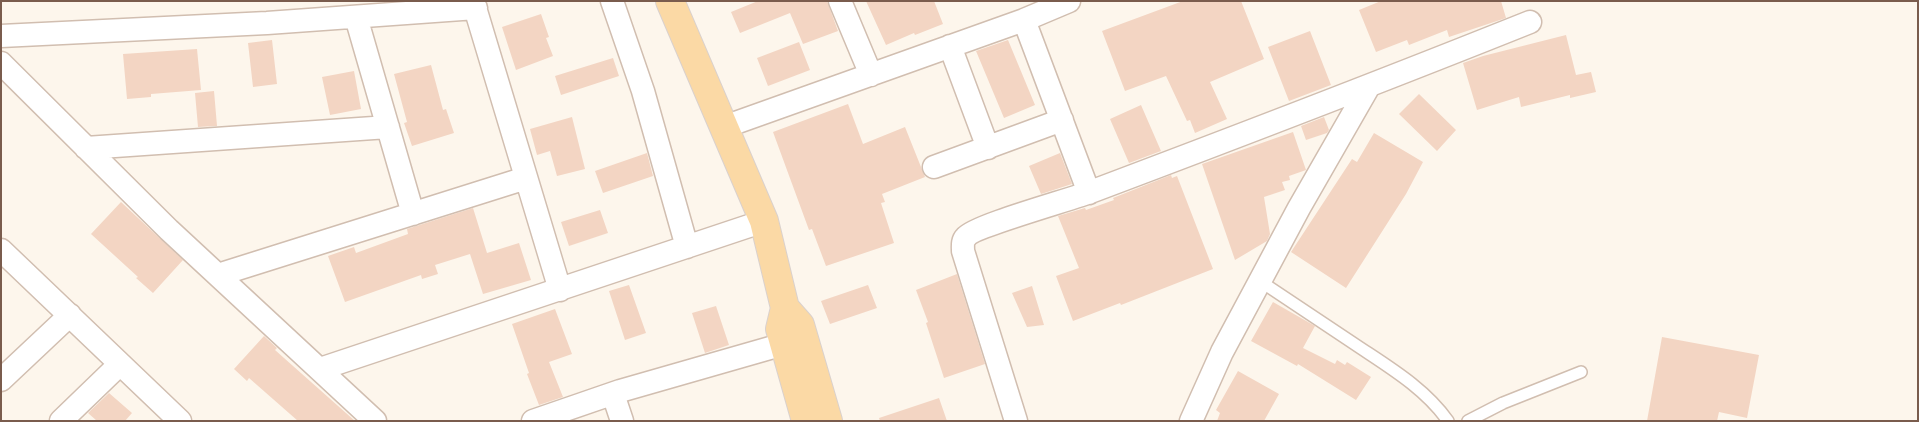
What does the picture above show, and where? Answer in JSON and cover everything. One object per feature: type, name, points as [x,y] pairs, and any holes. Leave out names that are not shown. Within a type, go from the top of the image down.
[{"type":"main road","points":[[670,1],[764,221],[784,308],[780,329],[806,421]]},
{"type":"main road","points":[[784,308],[800,325],[828,421]]},
{"type":"street","points":[[612,1],[643,91],[687,247]]},
{"type":"street","points":[[840,1],[871,75]]},
{"type":"street","points":[[724,127],[1024,20],[1069,1]]},
{"type":"street","points":[[1,36],[267,23],[356,17],[474,5],[560,290]]},
{"type":"street","points":[[356,17],[413,214]]},
{"type":"street","points":[[1024,20],[1089,193]]},
{"type":"street","points":[[1016,421],[963,251],[962,243],[966,236],[972,232],[1089,193],[1530,22]]},
{"type":"street","points":[[950,46],[988,148]]},
{"type":"street","points":[[1,63],[169,230],[375,421]]},
{"type":"street","points":[[1191,421],[1222,352],[1299,208],[1369,86]]},
{"type":"street","points":[[934,167],[1062,120]]},
{"type":"street","points":[[86,148],[388,127]]},
{"type":"street","points":[[218,275],[526,178]]},
{"type":"street","points":[[320,369],[764,221]]},
{"type":"street","points":[[3,256],[70,315],[180,421]]},
{"type":"street","points":[[1,380],[70,315]]},
{"type":"street","points":[[534,421],[614,394],[784,344]]},
{"type":"street","points":[[61,421],[120,364]]},
{"type":"street","points":[[614,394],[622,421]]},
{"type":"lane","points":[[1260,281],[1394,370],[1441,410],[1448,421]]},
{"type":"lane","points":[[1468,421],[1503,403],[1581,372]]},
{"type":"building","points":[[758,1],[827,1],[838,31],[803,44],[790,13],[740,33],[731,12]]},
{"type":"building","points":[[866,1],[934,1],[943,24],[915,35],[914,33],[886,45]]},
{"type":"building","points":[[1183,1],[1241,1],[1264,59],[1210,82],[1227,119],[1195,133],[1190,120],[1187,121],[1166,76],[1125,91],[1102,31]]},
{"type":"building","points":[[1381,1],[1501,1],[1506,18],[1449,37],[1447,30],[1409,45],[1407,40],[1376,52],[1359,10]]},
{"type":"building","points":[[541,14],[549,37],[546,38],[553,56],[516,70],[502,27]]},
{"type":"building","points":[[1310,31],[1331,85],[1289,101],[1268,47]]},
{"type":"building","points":[[1566,35],[1576,75],[1591,72],[1596,92],[1570,98],[1570,95],[1521,107],[1519,97],[1477,110],[1463,63],[1483,56]]},
{"type":"building","points":[[272,40],[277,84],[253,87],[248,43]]},
{"type":"building","points":[[1008,40],[1035,105],[1004,118],[976,51]]},
{"type":"building","points":[[799,42],[810,70],[768,86],[757,58]]},
{"type":"building","points":[[197,49],[201,90],[151,94],[151,97],[127,99],[123,54]]},
{"type":"building","points":[[613,58],[619,76],[561,95],[555,76]]},
{"type":"building","points":[[431,65],[443,110],[446,109],[454,133],[412,146],[404,123],[407,122],[394,74]]},
{"type":"building","points":[[354,71],[361,109],[330,115],[322,77]]},
{"type":"building","points":[[214,91],[217,126],[198,127],[195,93]]},
{"type":"building","points":[[1419,94],[1456,130],[1437,151],[1399,114]]},
{"type":"building","points":[[848,104],[863,144],[905,127],[925,177],[882,194],[885,202],[881,203],[894,243],[826,266],[812,229],[809,230],[773,132]]},
{"type":"building","points":[[1141,105],[1161,151],[1129,163],[1110,119]]},
{"type":"building","points":[[572,117],[585,169],[557,176],[550,151],[537,155],[530,129]]},
{"type":"building","points":[[1324,117],[1329,130],[1327,133],[1306,140],[1301,126]]},
{"type":"building","points":[[1293,132],[1306,170],[1289,176],[1290,180],[1282,182],[1285,190],[1264,197],[1270,234],[1267,241],[1235,260],[1202,164]]},
{"type":"building","points":[[1374,133],[1423,162],[1406,194],[1346,288],[1291,252],[1352,159],[1357,162]]},
{"type":"building","points":[[647,153],[653,176],[603,193],[595,171]]},
{"type":"building","points":[[1060,153],[1072,184],[1041,194],[1029,166]]},
{"type":"building","points":[[1171,175],[1172,178],[1177,176],[1213,269],[1121,305],[1120,303],[1073,321],[1056,276],[1079,268],[1058,216],[1085,208],[1086,210],[1114,200],[1113,198]]},
{"type":"building","points":[[121,202],[183,260],[153,293],[91,234]]},
{"type":"building","points":[[473,208],[487,253],[519,243],[531,280],[483,294],[470,254],[435,265],[438,274],[422,279],[421,275],[345,302],[328,256],[354,247],[356,253],[408,234],[407,229]]},
{"type":"building","points":[[600,210],[608,233],[569,246],[561,222]]},
{"type":"building","points":[[957,274],[985,364],[944,378],[926,323],[928,322],[916,290]]},
{"type":"building","points":[[629,285],[646,333],[625,340],[609,291]]},
{"type":"building","points":[[868,285],[877,308],[830,324],[821,301]]},
{"type":"building","points":[[1032,286],[1044,325],[1027,327],[1012,293]]},
{"type":"building","points":[[1273,302],[1315,326],[1303,348],[1335,364],[1337,360],[1345,365],[1347,362],[1371,377],[1356,400],[1298,364],[1297,366],[1251,341]]},
{"type":"building","points":[[716,306],[729,345],[705,353],[692,313]]},
{"type":"building","points":[[555,309],[572,354],[549,362],[563,397],[539,405],[527,374],[529,373],[512,324]]},
{"type":"building","points":[[264,336],[277,348],[275,350],[355,421],[298,421],[249,378],[247,381],[234,369]]},
{"type":"building","points":[[1662,337],[1759,355],[1747,418],[1719,412],[1717,421],[1647,421]]},
{"type":"building","points":[[1238,371],[1279,394],[1264,421],[1217,421],[1220,413],[1216,410]]},
{"type":"building","points":[[109,393],[132,413],[125,421],[97,421],[88,413]]},
{"type":"building","points":[[939,398],[947,421],[880,421],[879,418]]}]
